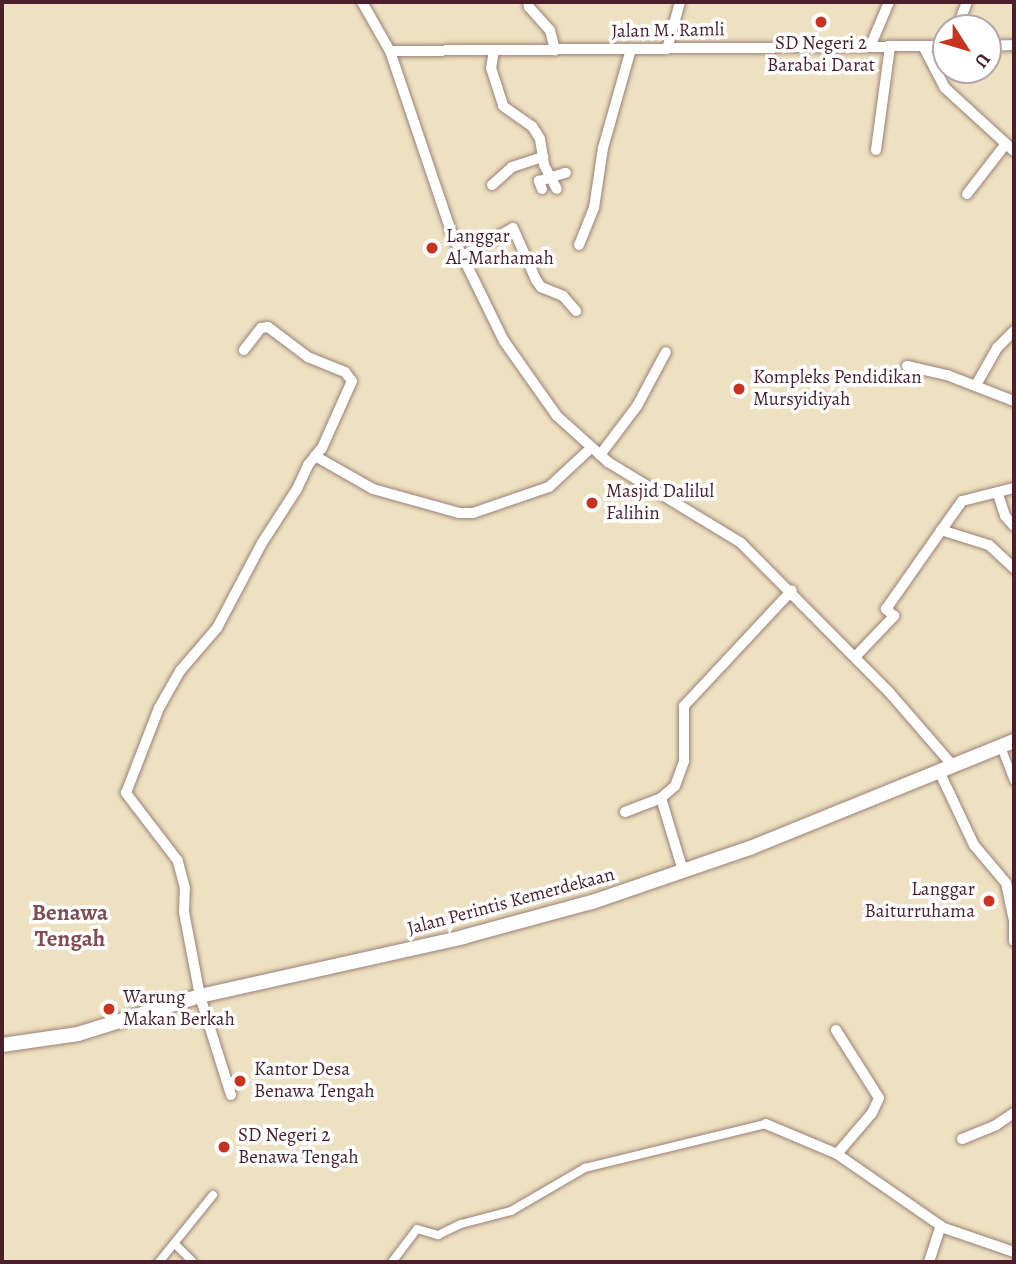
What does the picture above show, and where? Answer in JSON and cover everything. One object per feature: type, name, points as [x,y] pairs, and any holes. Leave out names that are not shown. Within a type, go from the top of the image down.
[{"type":"main road","name":"Jalan Perintis Kemerdekaan","points":[[2,1045],[78,1034],[201,996],[463,937],[592,902],[750,848],[1008,744]]},
{"type":"street","points":[[362,2],[390,51],[453,237],[504,341],[556,416],[595,452],[741,543],[792,590],[953,765]]},
{"type":"street","points":[[528,2],[529,7],[550,30],[555,50]]},
{"type":"street","points":[[667,49],[680,2]]},
{"type":"street","points":[[870,47],[889,2]]},
{"type":"street","points":[[923,46],[945,88],[1010,148],[967,194]]},
{"type":"street","name":"Jalan M. Ramli","points":[[390,51],[932,46]]},
{"type":"street","points":[[876,150],[890,47]]},
{"type":"street","points":[[579,245],[594,208],[603,148],[631,49]]},
{"type":"street","points":[[494,50],[491,68],[503,106],[532,126],[540,139],[543,157],[557,189]]},
{"type":"street","points":[[492,185],[512,167],[543,157]]},
{"type":"street","points":[[542,190],[539,181],[566,173]]},
{"type":"street","points":[[463,256],[513,228],[541,287],[563,296],[576,311]]},
{"type":"street","points":[[231,1095],[201,996],[184,912],[185,888],[178,862],[129,799],[127,788],[159,708],[180,671],[218,628],[262,543],[327,437],[352,381],[351,377],[308,357],[268,327],[261,328],[244,350]]},
{"type":"street","points":[[976,385],[997,348],[1014,331]]},
{"type":"street","points":[[315,456],[373,489],[459,513],[473,513],[549,486],[595,452],[637,406],[666,352]]},
{"type":"street","points":[[907,366],[976,385],[1014,401]]},
{"type":"street","points":[[855,657],[894,616],[887,609],[962,501],[1014,488]]},
{"type":"street","points":[[998,494],[1005,516],[1014,526]]},
{"type":"street","points":[[941,530],[989,545],[1014,568]]},
{"type":"street","points":[[625,813],[661,799],[681,776],[684,706],[792,590]]},
{"type":"street","points":[[1008,744],[1014,780]]},
{"type":"street","points":[[939,771],[974,845],[1010,884],[1014,941]]},
{"type":"street","points":[[661,799],[682,871]]},
{"type":"street","points":[[836,1030],[878,1098],[872,1113],[837,1154]]},
{"type":"street","points":[[962,1139],[996,1125],[1014,1113]]},
{"type":"street","points":[[392,1262],[417,1229],[438,1236],[461,1224],[511,1211],[584,1168],[766,1124],[837,1154],[941,1226],[1014,1252]]},
{"type":"street","points":[[159,1262],[213,1195]]},
{"type":"street","points":[[929,1262],[941,1226]]},
{"type":"street","points":[[175,1244],[193,1262]]},
{"type":"place","name":"SD Negeri 2 Barabai Darat","points":[[821,22]]},
{"type":"place","name":"Langgar Al-Marhamah","points":[[432,248]]},
{"type":"place","name":"Kompleks Pendidikan Mursyidiyah","points":[[739,389]]},
{"type":"place","name":"Masjid Dalilul Falihin","points":[[592,503]]},
{"type":"place","name":"Langgar Baiturruhama","points":[[989,901]]},
{"type":"place","name":"Warung Makan Berkah","points":[[109,1009]]},
{"type":"place","name":"Kantor Desa Benawa Tengah","points":[[240,1081]]},
{"type":"place","name":"SD Negeri 2 Benawa Tengah","points":[[224,1147]]},
{"type":"district","name":"Benawa Tengah","points":[[70,926]]}]
